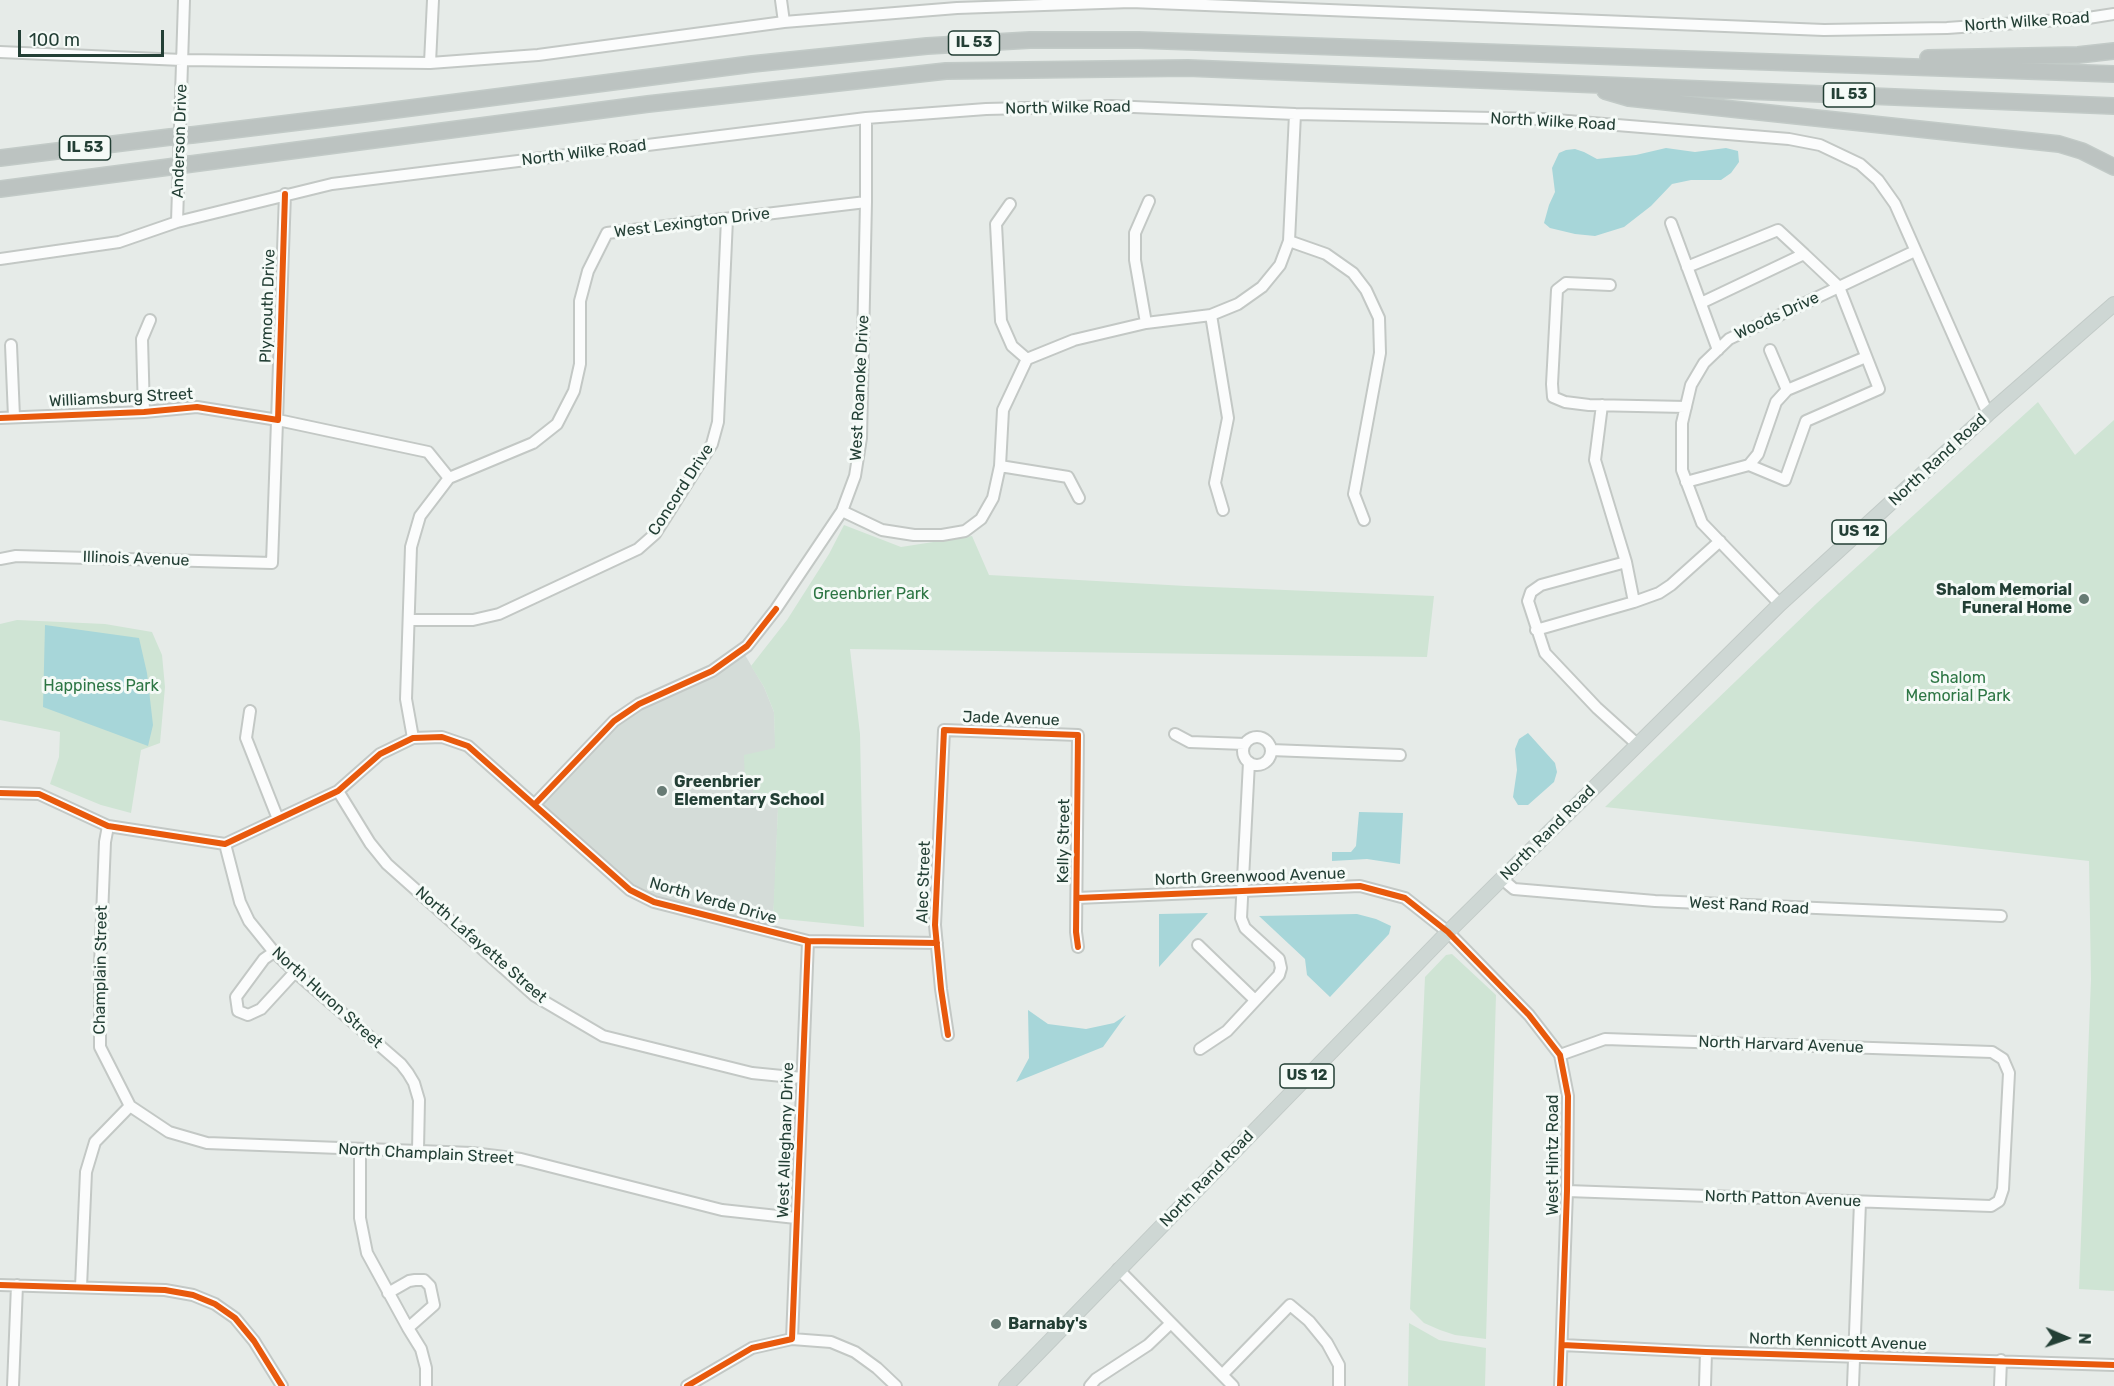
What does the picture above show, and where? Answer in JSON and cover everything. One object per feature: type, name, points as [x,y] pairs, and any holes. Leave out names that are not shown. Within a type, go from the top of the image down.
[{"type":"highway","name":"IL 53","points":[[0,158],[752,64],[927,46],[1030,40],[1151,40],[2114,74]]},
{"type":"highway","points":[[1761,62],[2078,55],[2114,51]]},
{"type":"highway","name":"IL 53","points":[[0,189],[648,104],[946,71],[1188,68],[2114,106]]},
{"type":"highway","points":[[1585,84],[1629,98],[2059,144],[2082,151],[2114,167]]},
{"type":"main road","name":"North Rand Road","points":[[1006,1386],[1448,932],[1780,604],[1988,414],[2114,304]]},
{"type":"street","name":"Anderson Drive","points":[[177,222],[184,0]]},
{"type":"street","points":[[430,63],[433,0]]},
{"type":"street","points":[[781,0],[784,22]]},
{"type":"street","name":"North Wilke Road","points":[[0,52],[182,60],[430,63],[538,55],[784,22],[957,8],[1131,2],[1313,5],[1824,30],[1947,28],[2088,18],[2114,14]]},
{"type":"street","name":"North Wilke Road","points":[[0,259],[119,242],[177,222],[332,184],[866,118],[986,109],[1111,106],[1295,114],[1543,119],[1789,139],[1820,145],[1860,164],[1878,180],[1895,204],[1988,414]]},
{"type":"street","points":[[842,511],[882,530],[914,535],[942,535],[965,531],[981,519],[993,498],[1000,466],[1002,410],[1027,359],[1074,340],[1146,323],[1211,315],[1238,304],[1262,287],[1280,265],[1289,241],[1295,114]]},
{"type":"street","name":"West Roanoke Drive","points":[[535,804],[614,721],[639,704],[712,671],[747,646],[776,609],[842,511],[855,476],[861,438],[866,118]]},
{"type":"street","name":"Plymouth Drive","points":[[272,563],[285,194]]},
{"type":"street","points":[[1146,323],[1135,260],[1135,233],[1149,201]]},
{"type":"street","name":"West Lexington Drive","points":[[449,478],[533,443],[557,424],[574,391],[580,364],[580,301],[588,271],[607,233],[866,202]]},
{"type":"street","points":[[1010,204],[996,224],[1001,321],[1012,346],[1027,359]]},
{"type":"street","name":"Concord Drive","points":[[410,620],[473,620],[499,614],[638,549],[656,534],[712,444],[718,422],[726,219]]},
{"type":"street","points":[[1671,223],[1718,350]]},
{"type":"street","points":[[1687,267],[1778,230],[1839,287],[1879,389],[1806,421],[1785,480],[1749,465]]},
{"type":"street","points":[[1289,241],[1326,254],[1353,273],[1366,290],[1379,318],[1380,353],[1354,494],[1364,520]]},
{"type":"street","name":"Woods Drive","points":[[1780,604],[1702,523],[1682,470],[1682,423],[1691,386],[1704,363],[1729,339],[1915,251]]},
{"type":"street","points":[[1701,303],[1804,254]]},
{"type":"street","points":[[1610,285],[1566,283],[1557,291],[1553,397],[1565,402],[1602,405],[1686,407]]},
{"type":"street","points":[[1211,315],[1228,418],[1215,483],[1223,510]]},
{"type":"street","points":[[144,412],[142,339],[150,320]]},
{"type":"street","points":[[11,345],[14,417]]},
{"type":"street","points":[[1770,350],[1787,390]]},
{"type":"street","points":[[1686,482],[1749,465],[1758,454],[1776,402],[1787,390],[1866,357]]},
{"type":"street","points":[[1602,405],[1595,460],[1626,562],[1634,602]]},
{"type":"street","name":"Williamsburg Street","points":[[0,418],[144,412],[197,407],[278,420],[428,452],[449,478]]},
{"type":"street","points":[[1000,466],[1068,477],[1079,498]]},
{"type":"street","points":[[413,738],[406,699],[411,547],[420,516],[449,478]]},
{"type":"street","points":[[1536,630],[1659,593],[1720,541]]},
{"type":"street","name":"Illinois Avenue","points":[[0,559],[16,556],[272,563]]},
{"type":"street","points":[[1626,562],[1541,585],[1529,595],[1528,601],[1545,653],[1596,708],[1638,745]]},
{"type":"street","points":[[250,711],[246,738],[278,819]]},
{"type":"street","name":"Jade Avenue","points":[[944,730],[1078,735]]},
{"type":"street","name":"Alec Street","points":[[944,730],[935,925],[948,1035]]},
{"type":"street","points":[[1175,734],[1190,742],[1245,744],[1259,737],[1268,742],[1271,750],[1269,759],[1262,765],[1249,762],[1244,756],[1245,744]]},
{"type":"street","name":"Kelly Street","points":[[1078,735],[1076,932],[1078,947]]},
{"type":"street","name":"North Verde Drive","points":[[225,844],[338,791],[380,754],[413,738],[441,737],[468,746],[630,891],[654,902],[808,941],[937,943]]},
{"type":"street","points":[[1271,750],[1400,754]]},
{"type":"street","points":[[1200,1049],[1227,1031],[1279,975],[1281,968],[1279,959],[1245,928],[1241,918],[1249,762]]},
{"type":"street","name":"North Lafayette Street","points":[[338,791],[370,843],[387,864],[535,996],[603,1036],[752,1073],[802,1078]]},
{"type":"street","points":[[0,793],[39,794],[108,826],[225,844]]},
{"type":"street","name":"Champlain Street","points":[[108,826],[105,842],[100,965],[100,1047],[130,1106]]},
{"type":"street","name":"North Huron Street","points":[[225,844],[240,902],[249,921],[274,952],[401,1064],[408,1073],[419,1100],[418,1150]]},
{"type":"street","name":"West Rand Road","points":[[1502,879],[1514,890],[1655,901],[2001,916]]},
{"type":"street","name":"North Greenwood Avenue","points":[[1077,898],[1360,886],[1405,898],[1448,932]]},
{"type":"street","name":"West Hintz Road","points":[[1448,932],[1529,1015],[1560,1055],[1568,1096],[1568,1191],[1560,1386]]},
{"type":"street","name":"West Alleghany Drive","points":[[792,1339],[808,941]]},
{"type":"street","points":[[1198,945],[1255,1000]]},
{"type":"street","points":[[274,952],[264,959],[236,997],[238,1011],[248,1015],[261,1009],[295,972]]},
{"type":"street","name":"North Harvard Avenue","points":[[1560,1055],[1605,1039],[1992,1052],[2003,1059],[2009,1073],[2003,1189],[1997,1203]]},
{"type":"street","points":[[81,1287],[86,1172],[95,1142],[130,1106]]},
{"type":"street","name":"North Champlain Street","points":[[130,1106],[169,1132],[207,1143],[360,1150],[418,1150],[521,1158],[722,1210],[796,1218]]},
{"type":"street","points":[[360,1150],[360,1218],[366,1253],[421,1349],[426,1368],[426,1386]]},
{"type":"street","name":"North Patton Avenue","points":[[1568,1191],[1982,1207],[1989,1207],[1997,1203]]},
{"type":"street","points":[[1853,1386],[1860,1202]]},
{"type":"street","points":[[1118,1269],[1233,1386]]},
{"type":"street","points":[[388,1293],[409,1281],[424,1280],[430,1286],[434,1305],[408,1328]]},
{"type":"street","points":[[0,1285],[181,1292],[193,1295],[215,1304],[235,1318],[282,1386]]},
{"type":"street","points":[[13,1386],[17,1286]]},
{"type":"street","points":[[1222,1375],[1290,1305],[1309,1321],[1327,1342],[1339,1365],[1339,1386]]},
{"type":"street","points":[[1090,1386],[1096,1379],[1148,1345],[1172,1323]]},
{"type":"street","points":[[687,1386],[752,1348],[792,1339],[831,1342],[855,1352],[896,1386]]},
{"type":"street","name":"North Kennicott Avenue","points":[[1562,1345],[2114,1365]]},
{"type":"street","points":[[1704,1386],[1706,1352]]},
{"type":"street","points":[[2000,1386],[2001,1360]]},
{"type":"shaded area","name":"Greenbrier Elementary School","points":[[742,650],[764,687],[774,712],[778,808],[775,888],[773,918],[762,930],[630,890],[535,804],[614,721]]},
{"type":"green space","name":"Shalom Memorial Park","points":[[2038,402],[2075,455],[2114,420],[2114,1291],[2079,1289],[2091,979],[2089,861],[1605,807],[1817,603]]},
{"type":"green space","name":"Greenbrier Park","points":[[844,525],[901,547],[972,536],[989,575],[1434,596],[1427,657],[850,649],[860,734],[864,927],[773,918],[778,808],[753,794],[753,784],[745,785],[744,755],[775,748],[774,712],[764,687],[751,666],[787,620],[829,554]]},
{"type":"green space","name":"Happiness Park","points":[[17,620],[105,624],[152,632],[162,655],[165,687],[160,743],[141,750],[131,813],[101,805],[50,784],[59,757],[60,732],[0,720],[0,624]]},
{"type":"green space","points":[[1452,954],[1496,995],[1486,1339],[1455,1335],[1440,1330],[1424,1323],[1410,1309],[1425,977],[1446,955]]},
{"type":"green space","points":[[1409,1323],[1439,1340],[1486,1348],[1485,1386],[1408,1386]]},
{"type":"water","points":[[1666,148],[1695,152],[1726,148],[1738,151],[1739,162],[1731,173],[1721,180],[1691,180],[1672,184],[1651,206],[1624,227],[1595,236],[1550,228],[1544,223],[1555,192],[1552,168],[1559,153],[1575,149],[1597,159],[1636,155]]},
{"type":"water","points":[[45,625],[139,638],[147,673],[153,725],[148,746],[43,707]]},
{"type":"water","points":[[1528,733],[1555,763],[1557,772],[1554,782],[1528,805],[1518,805],[1513,797],[1517,770],[1515,749],[1519,739]]},
{"type":"water","points":[[1359,812],[1403,813],[1400,864],[1367,859],[1332,861],[1332,852],[1351,852],[1356,846]]},
{"type":"water","points":[[1208,913],[1159,967],[1159,914]]},
{"type":"water","points":[[1357,914],[1391,926],[1389,934],[1330,997],[1307,975],[1305,959],[1259,916]]},
{"type":"water","points":[[1028,1010],[1048,1024],[1086,1029],[1114,1023],[1126,1015],[1103,1047],[1016,1082],[1029,1058]]},
{"type":"cycle path","points":[[0,418],[144,412],[197,407],[278,420],[285,194]]},
{"type":"cycle path","points":[[535,804],[614,721],[639,704],[712,671],[747,646],[776,609]]},
{"type":"cycle path","points":[[948,1035],[935,925],[944,730],[1078,735],[1076,932],[1078,947]]},
{"type":"cycle path","points":[[0,793],[39,794],[108,826],[225,844],[338,791],[380,754],[413,738],[442,737],[468,746],[630,890],[654,902],[808,941],[937,943]]},
{"type":"cycle path","points":[[1077,898],[1360,886],[1405,898],[1448,932],[1529,1015],[1560,1055],[1568,1096],[1560,1386]]},
{"type":"cycle path","points":[[687,1386],[752,1348],[792,1339],[808,941]]},
{"type":"cycle path","points":[[0,1285],[165,1290],[193,1295],[215,1304],[235,1318],[254,1341],[282,1386]]},
{"type":"cycle path","points":[[1562,1345],[2114,1365]]},
{"type":"place","name":"Shalom Memorial Funeral Home","points":[[2084,599]]},
{"type":"place","name":"Greenbrier Elementary School","points":[[662,791]]},
{"type":"place","name":"Barnaby's","points":[[996,1324]]}]
